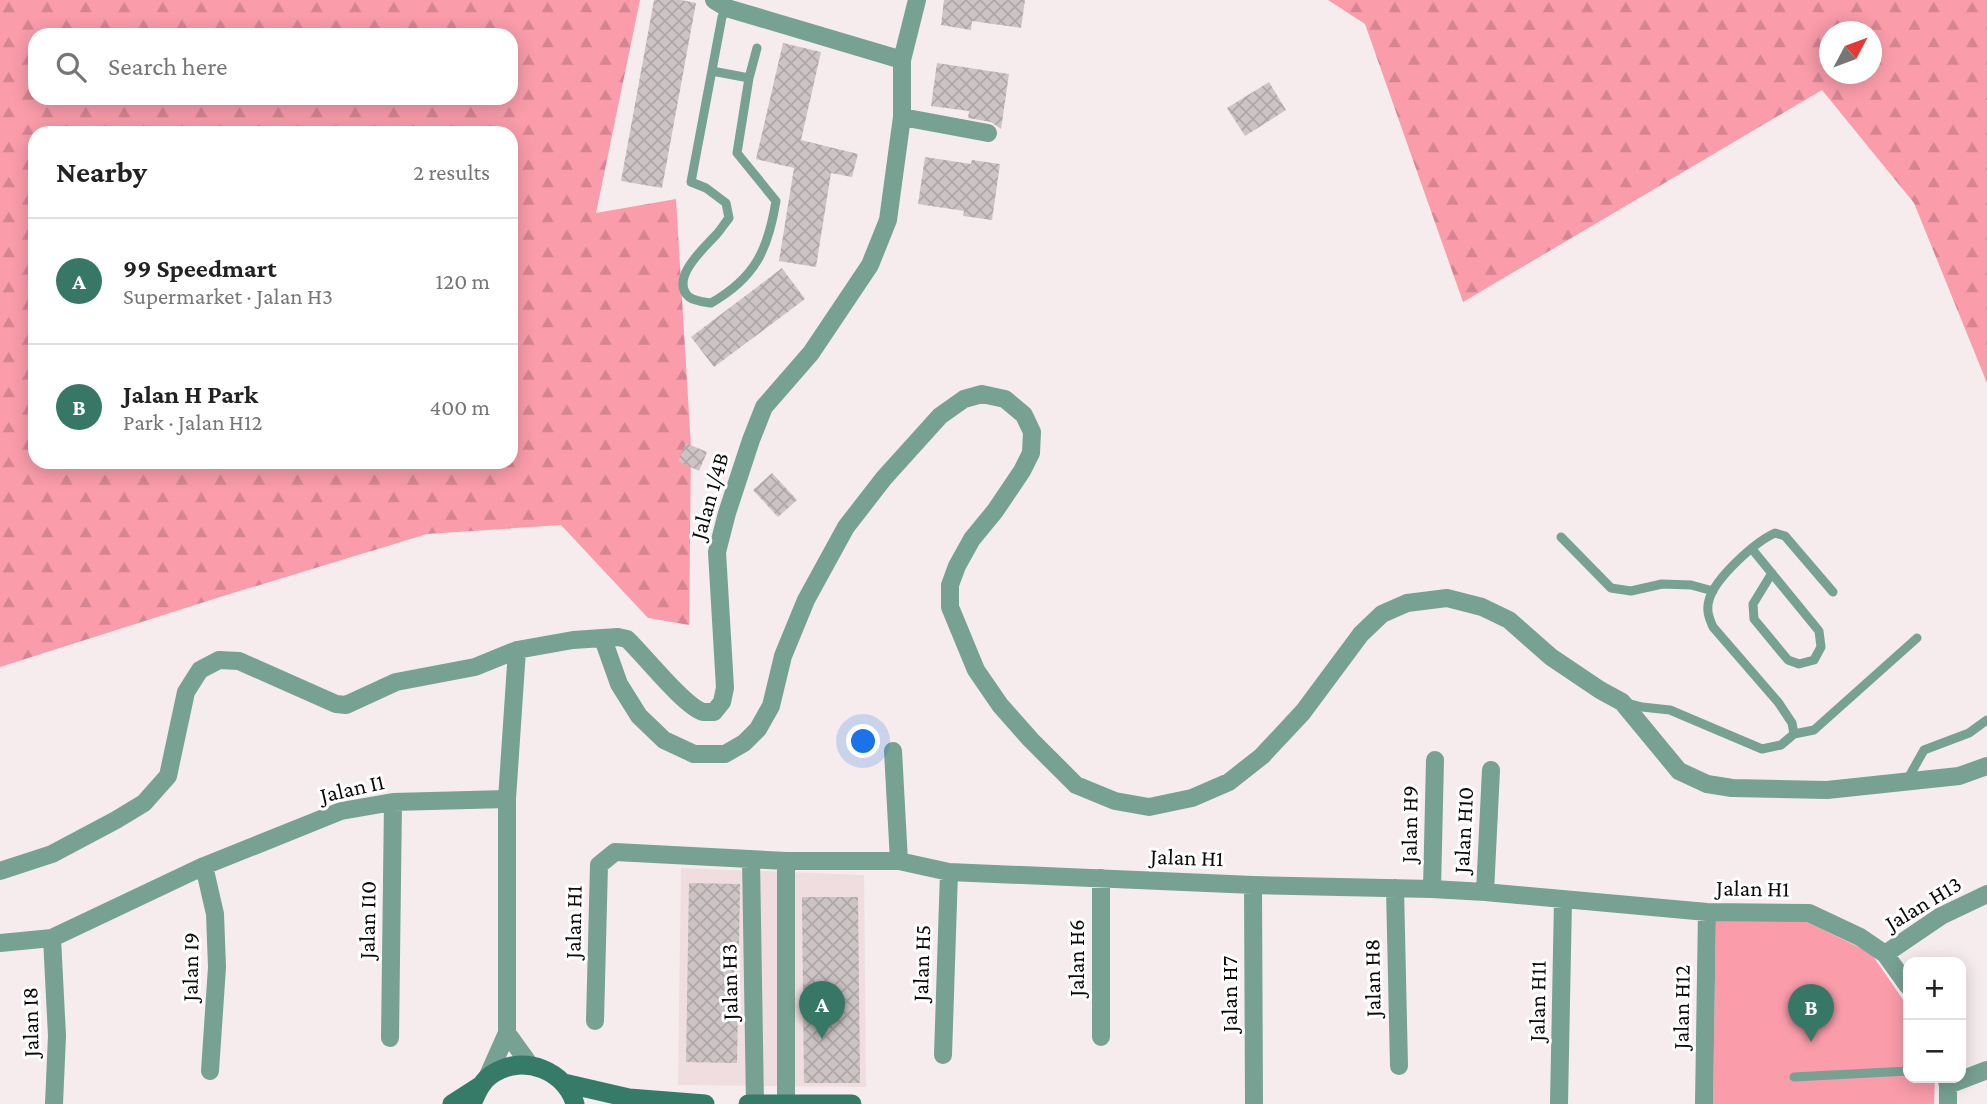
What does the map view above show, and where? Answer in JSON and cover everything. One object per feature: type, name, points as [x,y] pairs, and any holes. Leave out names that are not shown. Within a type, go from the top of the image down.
[{"type":"main road","points":[[452,1104],[480,1090],[499,1070],[530,1065],[549,1071],[564,1083],[575,1104]]},
{"type":"main road","points":[[564,1083],[629,1098],[705,1104]]},
{"type":"main road","points":[[748,1104],[852,1104]]},
{"type":"street","name":"Jalan 1/4B","points":[[0,871],[52,854],[144,803],[168,776],[186,692],[200,670],[219,660],[239,661],[336,704],[346,705],[396,682],[475,667],[517,650],[573,639],[618,637],[627,639],[680,696],[703,712],[713,712],[722,702],[725,688],[717,552],[727,513],[764,407],[811,353],[870,265],[888,220],[902,117],[902,60],[914,2]]},
{"type":"street","points":[[720,4],[902,60]]},
{"type":"street","points":[[902,117],[988,133]]},
{"type":"street","points":[[603,639],[619,684],[639,716],[664,740],[694,754],[724,754],[744,743],[758,729],[771,706],[783,656],[806,600],[846,527],[884,478],[940,416],[964,399],[982,394],[1005,399],[1024,415],[1032,432],[1031,453],[1022,471],[972,539],[957,566],[950,585],[950,607],[976,670],[1000,705],[1076,785],[1115,801],[1149,807],[1192,798],[1228,782],[1262,756],[1303,712],[1361,634],[1382,614],[1407,603],[1447,597],[1482,607],[1509,620],[1551,657],[1622,702],[1679,771],[1707,784],[1732,789],[1827,790],[1959,776],[1987,766]]},
{"type":"street","points":[[480,1090],[507,1033],[507,799],[517,650]]},
{"type":"street","points":[[893,751],[898,860]]},
{"type":"street","name":"Jalan H9","points":[[1432,889],[1434,760]]},
{"type":"street","name":"Jalan H10","points":[[1485,892],[1491,770]]},
{"type":"street","name":"Jalan I1","points":[[0,943],[52,938],[204,866],[341,811],[393,802],[507,799]]},
{"type":"street","name":"Jalan I10","points":[[390,1038],[393,802]]},
{"type":"street","name":"Jalan H1","points":[[595,1021],[599,865],[615,852],[786,861],[898,860],[949,872],[1253,885],[1432,889],[1707,912],[1809,913],[1860,937],[1885,954],[1903,979]]},
{"type":"street","name":"Jalan H3","points":[[751,859],[755,1104]]},
{"type":"street","points":[[786,861],[786,1104]]},
{"type":"street","name":"Jalan I9","points":[[204,866],[215,914],[216,967],[211,1071]]},
{"type":"street","name":"Jalan H5","points":[[943,1055],[949,872]]},
{"type":"street","name":"Jalan H6","points":[[1101,878],[1101,1037]]},
{"type":"street","name":"Jalan H7","points":[[1253,885],[1254,1104]]},
{"type":"street","name":"Jalan H8","points":[[1395,888],[1399,1066]]},
{"type":"street","name":"Jalan H13","points":[[1885,954],[1941,916],[1987,894]]},
{"type":"street","name":"Jalan H11","points":[[1559,1104],[1563,900]]},
{"type":"street","name":"Jalan H12","points":[[1704,1104],[1707,912]]},
{"type":"street","name":"Jalan I8","points":[[52,938],[57,1036],[54,1104]]},
{"type":"street","points":[[507,1033],[530,1065]]},
{"type":"street","points":[[1966,1076],[1987,1070]]},
{"type":"street","points":[[1947,1083],[1948,1104]]},
{"type":"lane","points":[[720,4],[722,17],[691,182],[706,188],[726,204],[729,218],[696,255],[687,270],[684,282],[688,296],[710,303],[723,296],[753,269],[771,229],[776,201],[737,153],[757,48]]},
{"type":"lane","points":[[712,71],[750,78]]},
{"type":"lane","points":[[1794,734],[1792,723],[1778,702],[1713,627],[1708,615],[1709,601],[1721,578],[1765,538],[1775,533],[1785,536],[1833,592]]},
{"type":"lane","points":[[1561,537],[1611,588],[1631,591],[1662,584],[1691,585],[1713,591]]},
{"type":"lane","points":[[1752,549],[1772,573],[1819,631],[1821,647],[1814,660],[1799,664],[1788,660],[1754,619],[1753,604],[1772,573]]},
{"type":"lane","points":[[1622,702],[1670,710],[1762,749],[1781,745],[1794,734],[1814,730],[1917,638]]},
{"type":"lane","points":[[1905,783],[1924,750],[1969,733],[1987,720]]},
{"type":"lane","points":[[1794,1076],[1903,1071]]},
{"type":"shaded area","points":[[681,868],[864,875],[866,1087],[678,1085]]},
{"type":"green space","points":[[0,0],[640,0],[596,213],[676,199],[691,448],[689,625],[648,618],[561,525],[427,534],[0,667]]},
{"type":"green space","points":[[1328,0],[1987,0],[1987,383],[1914,203],[1822,90],[1463,302],[1365,24]]},
{"type":"green space","points":[[1716,916],[1805,921],[1871,953],[1903,1000],[1903,1083],[1935,1083],[1934,1104],[1713,1104]]},
{"type":"building","points":[[654,0],[696,3],[662,188],[621,181]]},
{"type":"building","points":[[944,0],[1025,0],[1021,28],[972,21],[971,30],[941,25]]},
{"type":"building","points":[[783,43],[821,52],[801,140],[858,154],[852,177],[831,173],[816,267],[779,261],[794,168],[756,159]]},
{"type":"building","points":[[937,63],[1009,74],[1001,129],[991,122],[968,118],[969,111],[931,106]]},
{"type":"building","points":[[1269,82],[1286,110],[1245,136],[1227,108]]},
{"type":"building","points":[[925,157],[971,164],[972,160],[1000,164],[992,220],[963,216],[964,211],[918,204]]},
{"type":"building","points":[[782,268],[805,299],[714,367],[691,337]]},
{"type":"building","points":[[686,443],[707,452],[699,471],[678,461]]},
{"type":"building","points":[[772,473],[797,500],[778,517],[753,490]]},
{"type":"building","points":[[689,883],[740,884],[737,1063],[686,1062]]},
{"type":"building","points":[[802,897],[858,897],[860,1083],[804,1083]]},
{"type":"place","name":"99 Speedmart","points":[[822,1039]]},
{"type":"place","name":"Jalan H Park","points":[[1811,1042]]}]
